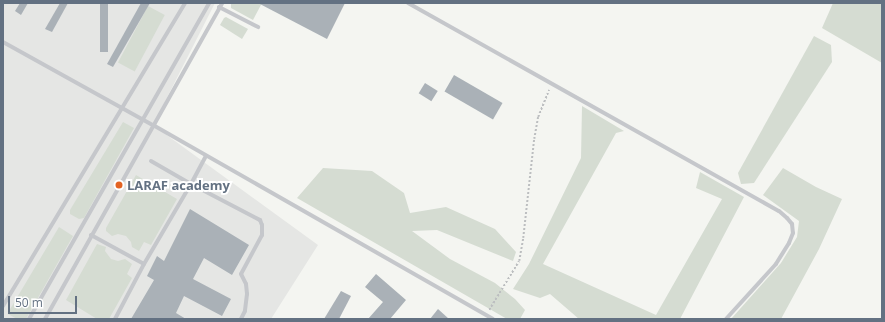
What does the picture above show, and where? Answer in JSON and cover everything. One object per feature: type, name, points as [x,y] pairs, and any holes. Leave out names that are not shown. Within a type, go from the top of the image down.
[{"type":"lane","points":[[3,306],[185,3]]},
{"type":"lane","points":[[29,319],[209,3]]},
{"type":"lane","points":[[408,3],[772,207],[787,218],[792,224],[793,233],[790,243],[776,264],[726,319]]},
{"type":"lane","points":[[45,319],[220,5],[258,27]]},
{"type":"lane","points":[[3,42],[153,125],[493,319]]},
{"type":"lane","points":[[115,319],[144,264],[206,156]]},
{"type":"lane","points":[[151,161],[260,220],[262,225],[262,235],[241,274],[246,284],[247,294],[245,311],[241,319]]},
{"type":"lane","points":[[92,235],[144,264]]},
{"type":"path","points":[[486,315],[519,261],[534,140],[546,95],[552,84]]},
{"type":"shaded area","name":"LARAF academy","points":[[3,3],[215,3],[153,125],[318,245],[271,319],[3,319]]},
{"type":"shaded area","points":[[231,3],[262,3],[253,20],[231,8]]},
{"type":"shaded area","points":[[833,3],[882,3],[882,63],[822,28]]},
{"type":"shaded area","points":[[148,6],[165,15],[135,71],[118,63]]},
{"type":"shaded area","points":[[226,17],[248,29],[242,39],[220,25]]},
{"type":"shaded area","points":[[814,36],[831,45],[832,62],[754,183],[741,184],[738,173]]},
{"type":"shaded area","points":[[582,106],[624,131],[616,133],[543,264],[656,315],[722,199],[696,188],[700,172],[744,197],[680,319],[579,319],[550,294],[540,298],[513,289],[529,264],[581,158]]},
{"type":"shaded area","points":[[123,122],[134,128],[84,218],[79,219],[70,214],[70,210]]},
{"type":"shaded area","points":[[323,168],[372,171],[404,193],[410,213],[446,207],[495,229],[516,252],[513,261],[437,230],[412,231],[450,259],[495,283],[515,299],[525,310],[520,319],[507,319],[297,198]]},
{"type":"shaded area","points":[[783,168],[816,187],[842,199],[819,249],[781,319],[731,319],[781,263],[797,237],[799,221],[763,195]]},
{"type":"shaded area","points":[[136,175],[177,199],[151,245],[144,242],[139,251],[132,247],[131,242],[126,236],[118,234],[112,236],[106,231],[106,228]]},
{"type":"shaded area","points":[[59,227],[73,236],[26,319],[17,319],[8,314],[9,311]]},
{"type":"shaded area","points":[[97,244],[106,247],[105,251],[111,259],[118,261],[125,259],[132,264],[127,274],[132,278],[109,319],[97,319],[66,300]]},
{"type":"building","points":[[20,3],[28,3],[21,15],[15,11]]},
{"type":"building","points":[[60,3],[68,3],[52,32],[45,29]]},
{"type":"building","points":[[100,3],[108,3],[108,52],[100,52]]},
{"type":"building","points":[[141,3],[150,3],[113,67],[107,64]]},
{"type":"building","points":[[258,3],[345,3],[327,39]]},
{"type":"building","points":[[454,75],[502,103],[493,119],[444,91]]},
{"type":"building","points":[[425,83],[438,91],[431,101],[419,93]]},
{"type":"building","points":[[190,209],[249,245],[232,275],[204,258],[193,279],[231,299],[222,316],[184,296],[176,313],[186,319],[131,319],[154,280],[147,276],[157,256],[164,261]]},
{"type":"building","points":[[376,274],[406,300],[390,319],[368,319],[383,302],[365,287]]},
{"type":"building","points":[[341,291],[351,296],[339,319],[324,319]]},
{"type":"building","points":[[438,309],[449,319],[430,319]]},
{"type":"place","name":"LARAF academy","points":[[119,185]]}]
